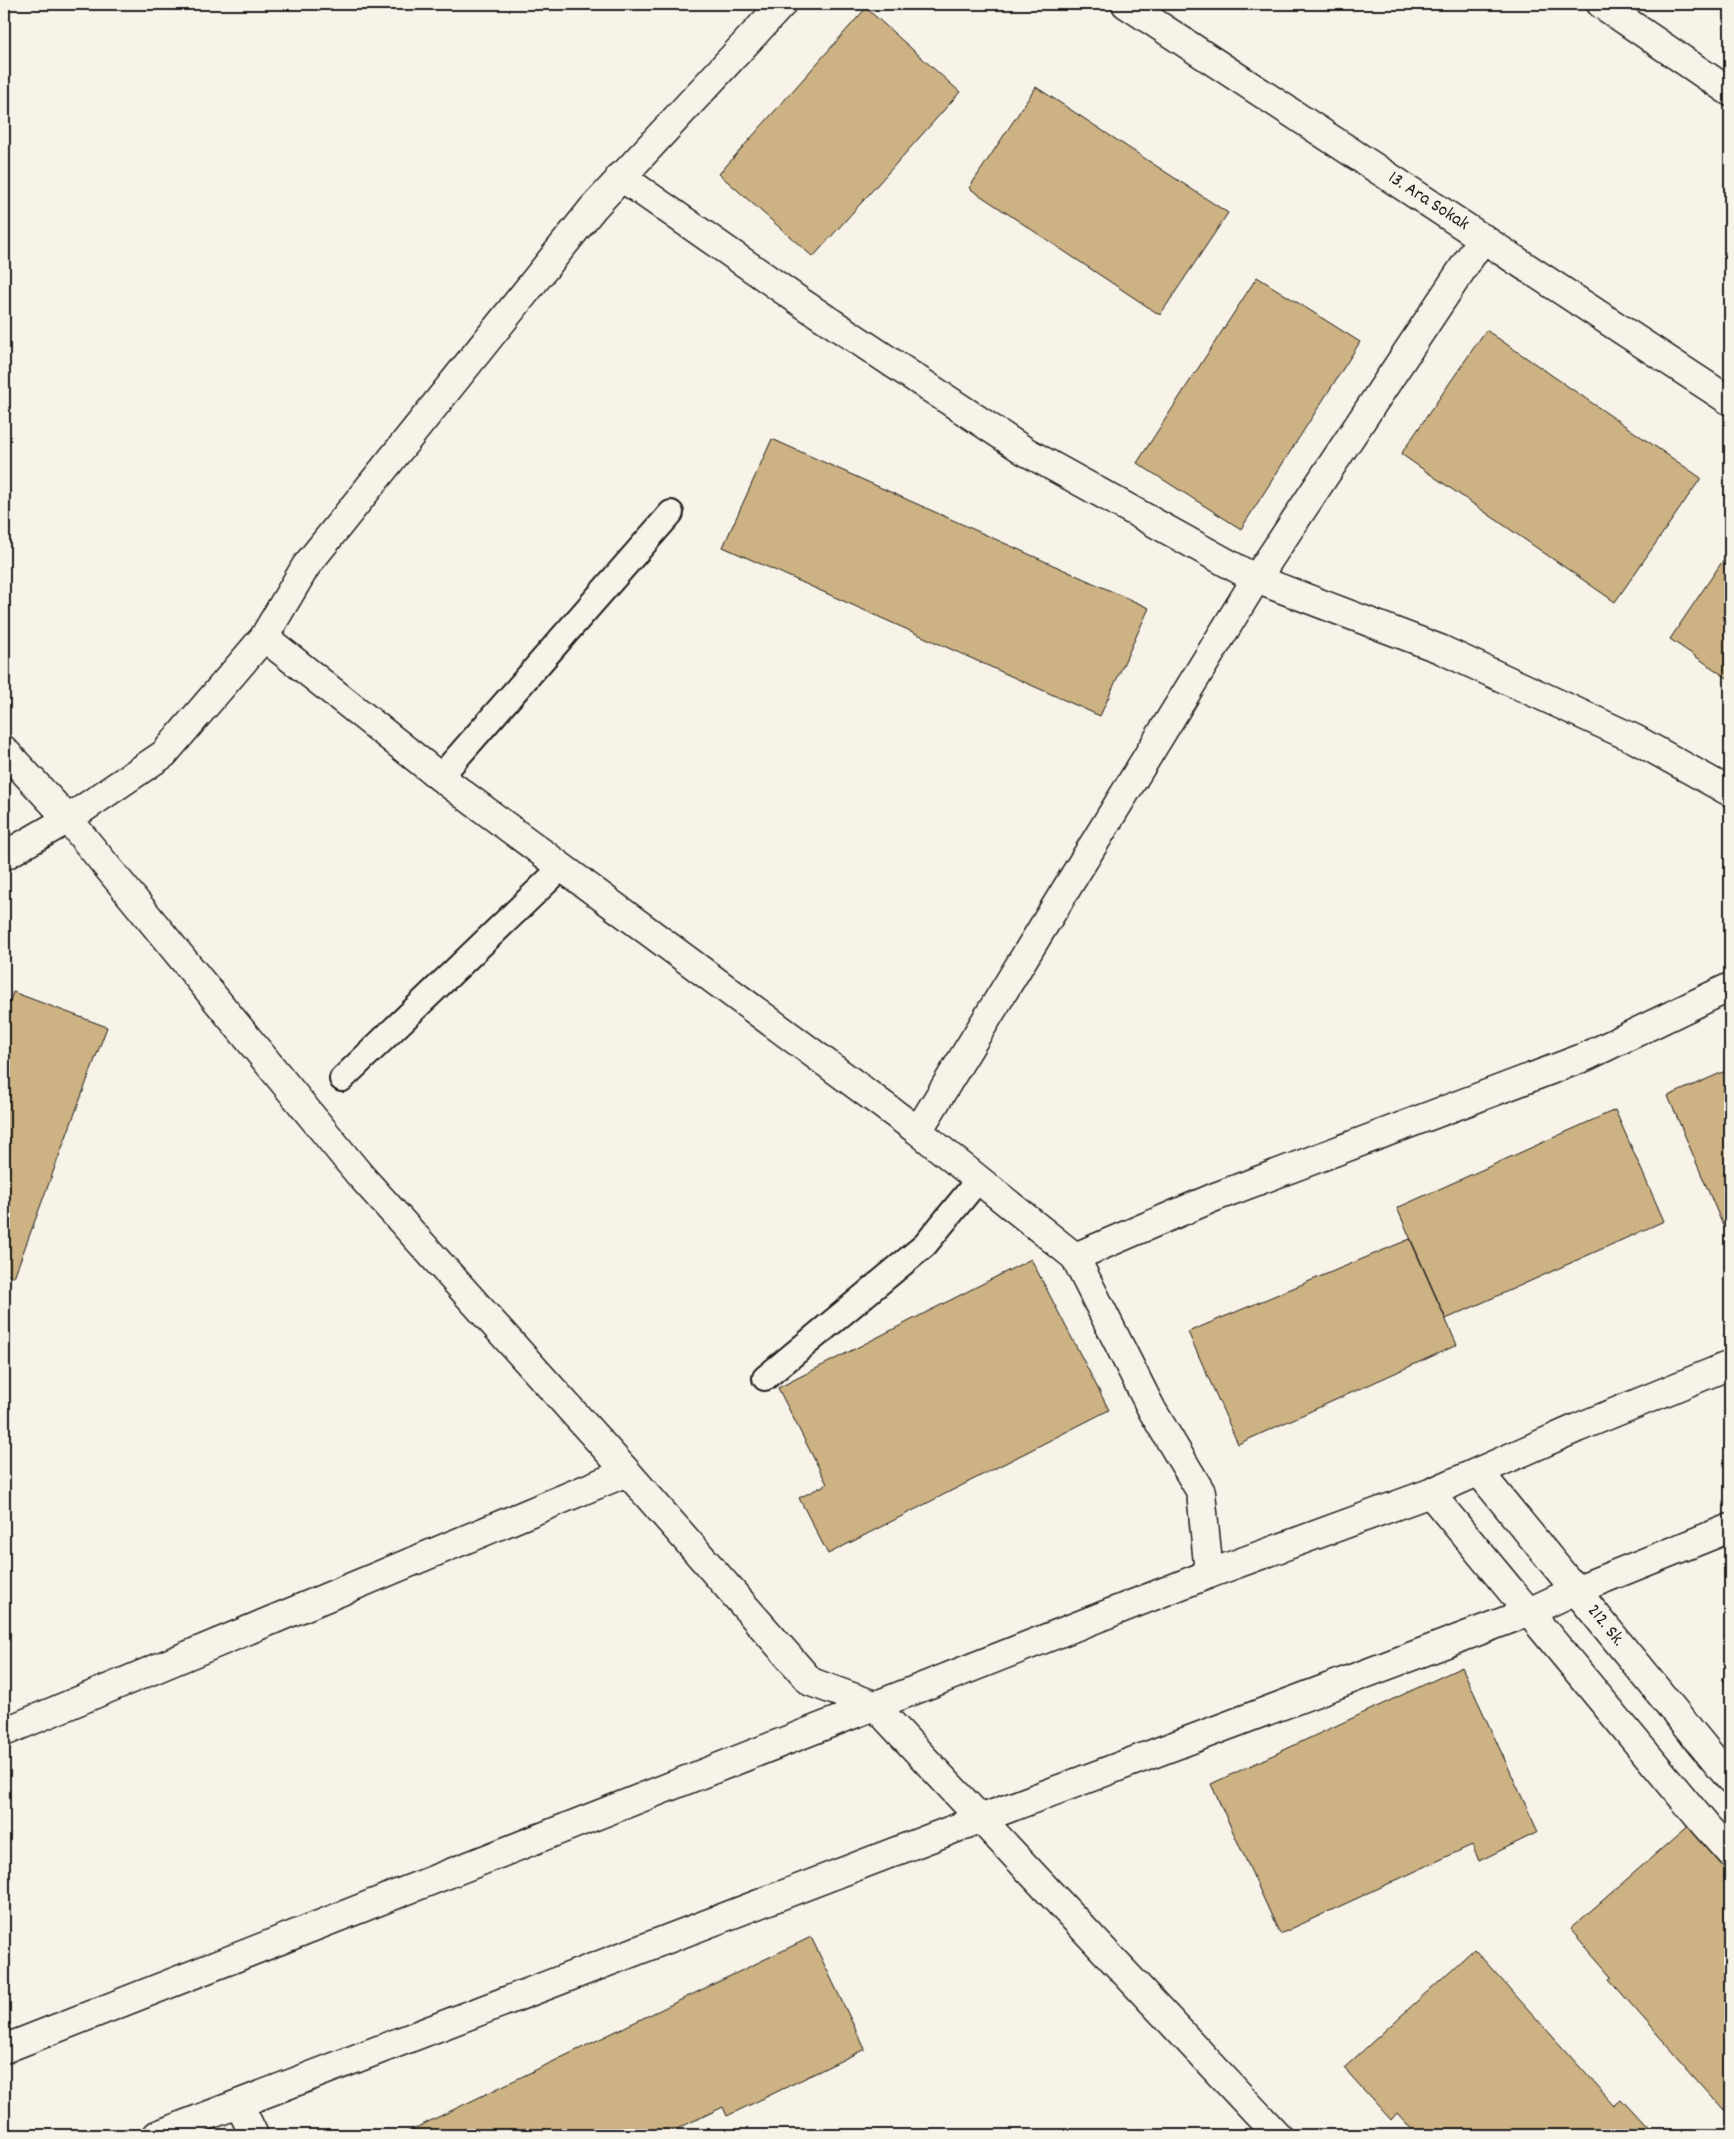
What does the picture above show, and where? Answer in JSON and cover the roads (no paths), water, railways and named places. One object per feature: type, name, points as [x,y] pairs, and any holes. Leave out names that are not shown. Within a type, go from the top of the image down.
[{"type":"street","points":[[4,856],[68,819],[164,754],[264,636],[306,566],[580,224],[620,176],[782,4]]},
{"type":"street","name":"13. Ara Sokak","points":[[1126,4],[1730,401]]},
{"type":"street","points":[[1601,4],[1730,92]]},
{"type":"street","points":[[620,176],[805,306],[1025,451],[1256,579],[1440,649],[1635,739],[1730,792]]},
{"type":"street","points":[[918,1131],[1256,579],[1483,238]]},
{"type":"street","points":[[264,636],[440,777],[918,1131],[1075,1256],[1152,1410],[1201,1492],[1209,1574]]},
{"type":"street","points":[[4,750],[68,819],[359,1174],[627,1472],[812,1682],[874,1705],[1277,2135]]},
{"type":"street","points":[[1075,1256],[1215,1197],[1585,1058],[1730,987]]},
{"type":"street","points":[[4,2048],[1209,1574],[1430,1493],[1578,1428],[1730,1365]]},
{"type":"street","points":[[4,1732],[627,1472]]},
{"type":"street","name":"212. Sk.","points":[[1479,1472],[1730,1779]]},
{"type":"street","points":[[1430,1493],[1730,1853]]},
{"type":"street","points":[[157,2135],[980,1819],[1529,1612],[1576,1590],[1730,1528]]},
{"type":"street","points":[[239,2104],[254,2135]]},
{"type":"lane","points":[[440,777],[671,513]]},
{"type":"lane","points":[[342,1079],[561,868]]},
{"type":"lane","points":[[765,1378],[925,1245],[979,1180]]}]
